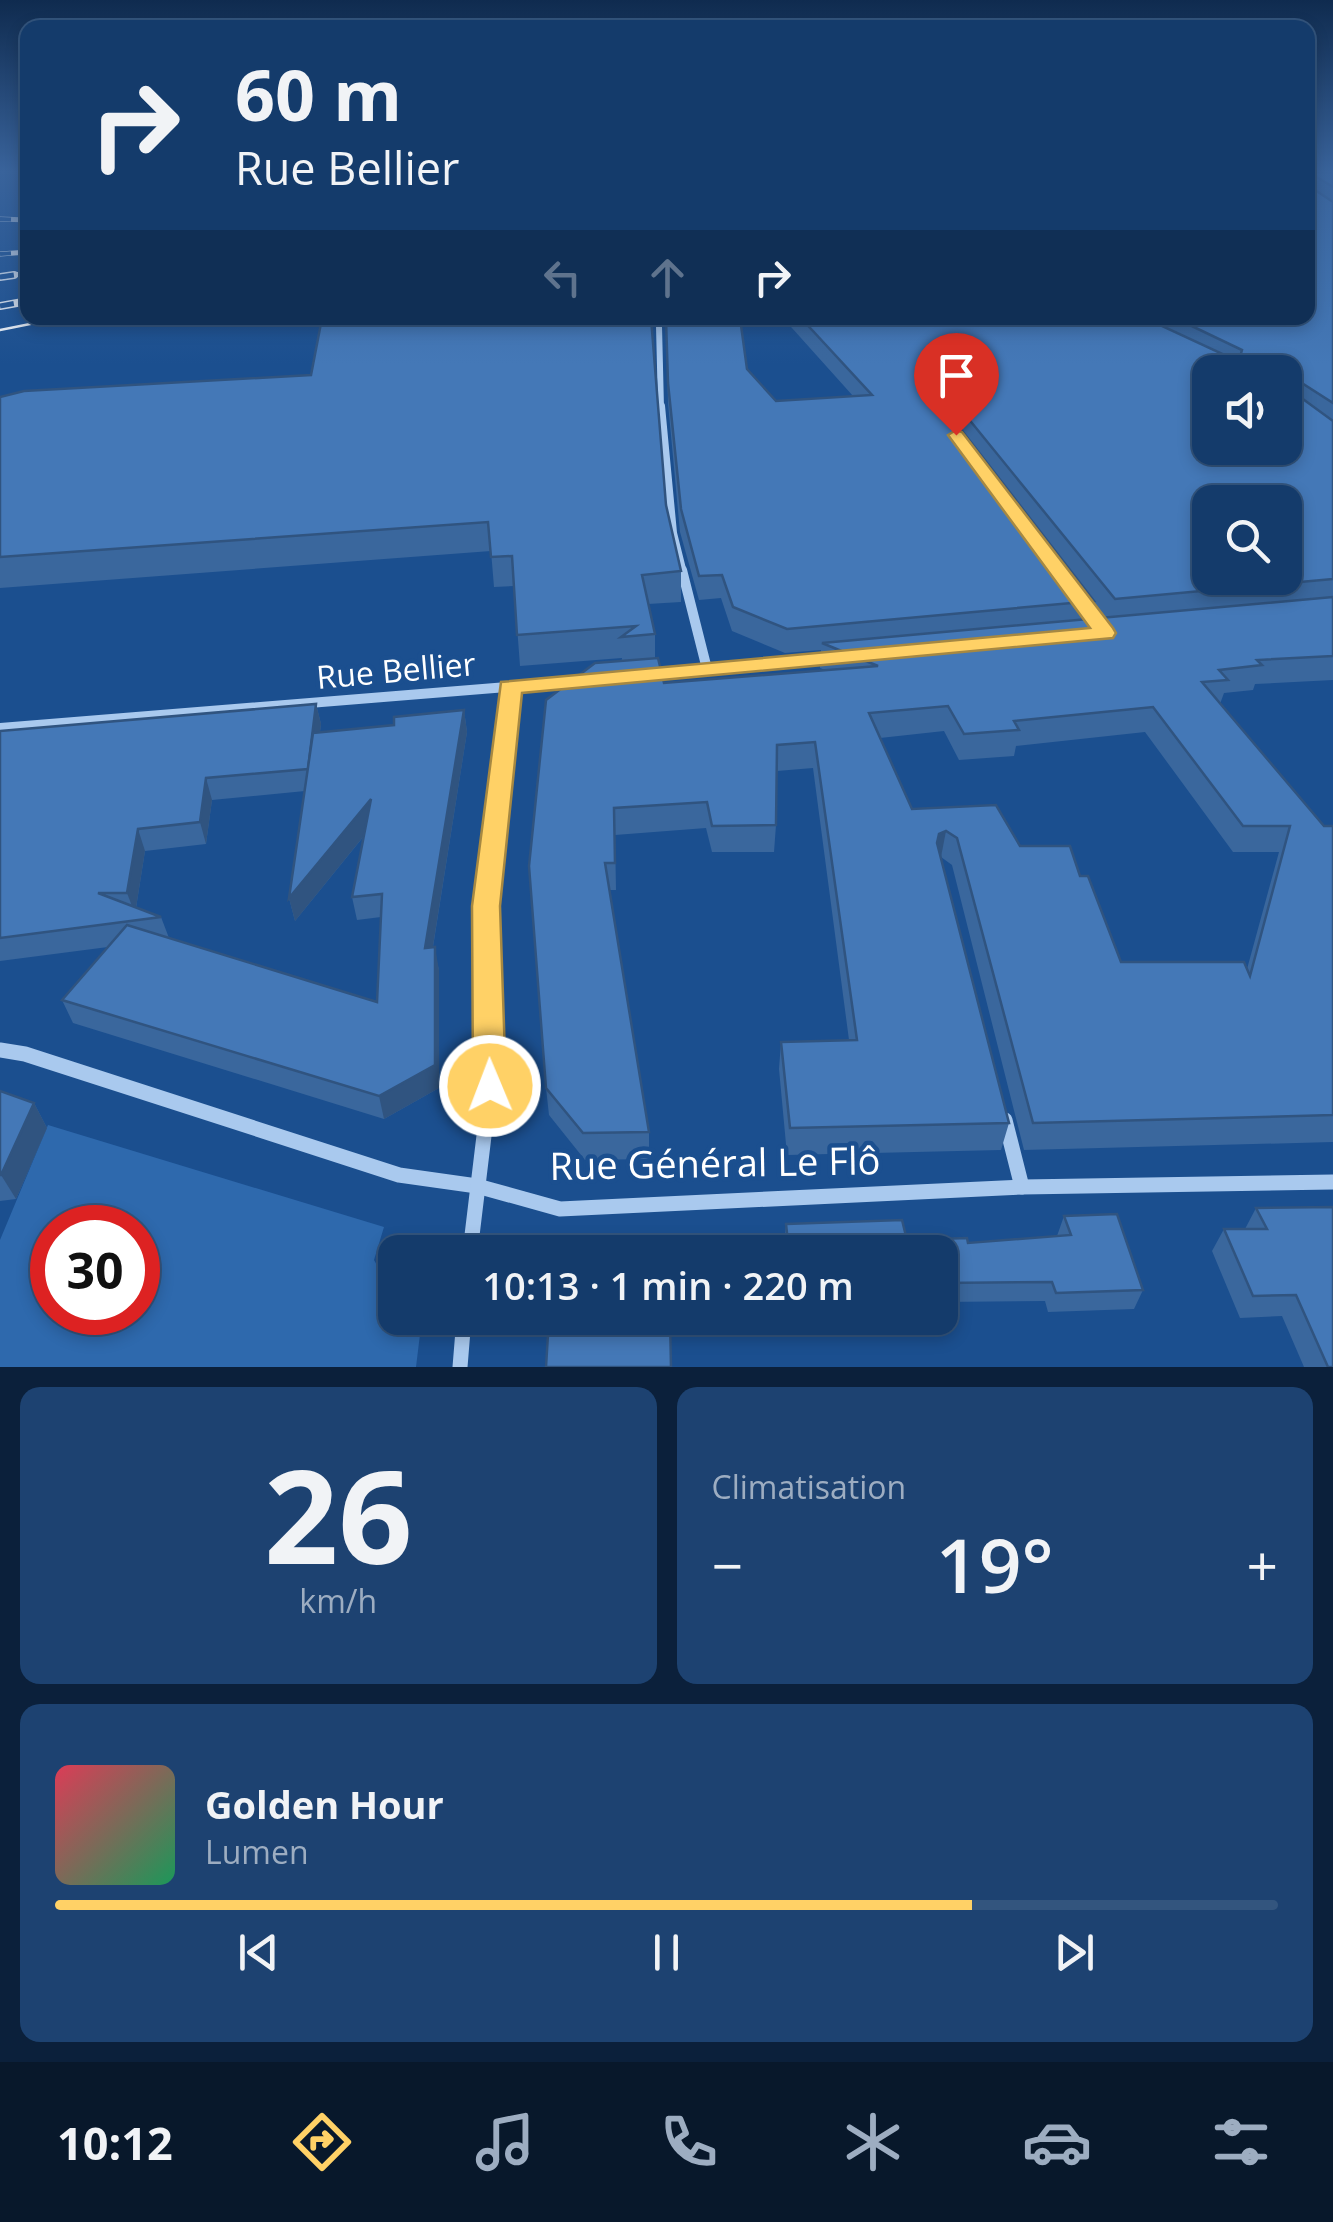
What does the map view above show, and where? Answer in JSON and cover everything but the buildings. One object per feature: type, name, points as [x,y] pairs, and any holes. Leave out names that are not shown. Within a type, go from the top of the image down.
[{"type":"street","points":[[658,325],[662,426],[673,534],[707,669]]},
{"type":"street","points":[[642,676],[846,656]]},
{"type":"street","name":"Rue Bellier","points":[[0,728],[587,680]]},
{"type":"street","points":[[472,1235],[490,1086],[486,906],[512,702],[510,687]]},
{"type":"street","name":"Rue Général Le Flô","points":[[0,1050],[25,1054],[399,1175],[477,1186],[560,1209],[1022,1186],[1333,1182]]},
{"type":"street","points":[[1003,1111],[1022,1186]]},
{"type":"street","points":[[460,1367],[463,1335]]},
{"type":"shaded area","points":[[48,1125],[384,1227],[378,1235],[374,1260],[378,1267],[378,1335],[420,1335],[416,1367],[0,1367],[0,1240]]},
{"type":"tram line","points":[[0,330],[25,325]]},
{"type":"railway","points":[[0,254],[20,253]]},
{"type":"railway","points":[[0,277],[20,274]]},
{"type":"railway","points":[[0,306],[20,302]]},
{"type":"route","points":[[490,1086],[486,906],[512,702],[510,687],[1105,633],[956,435]]}]
